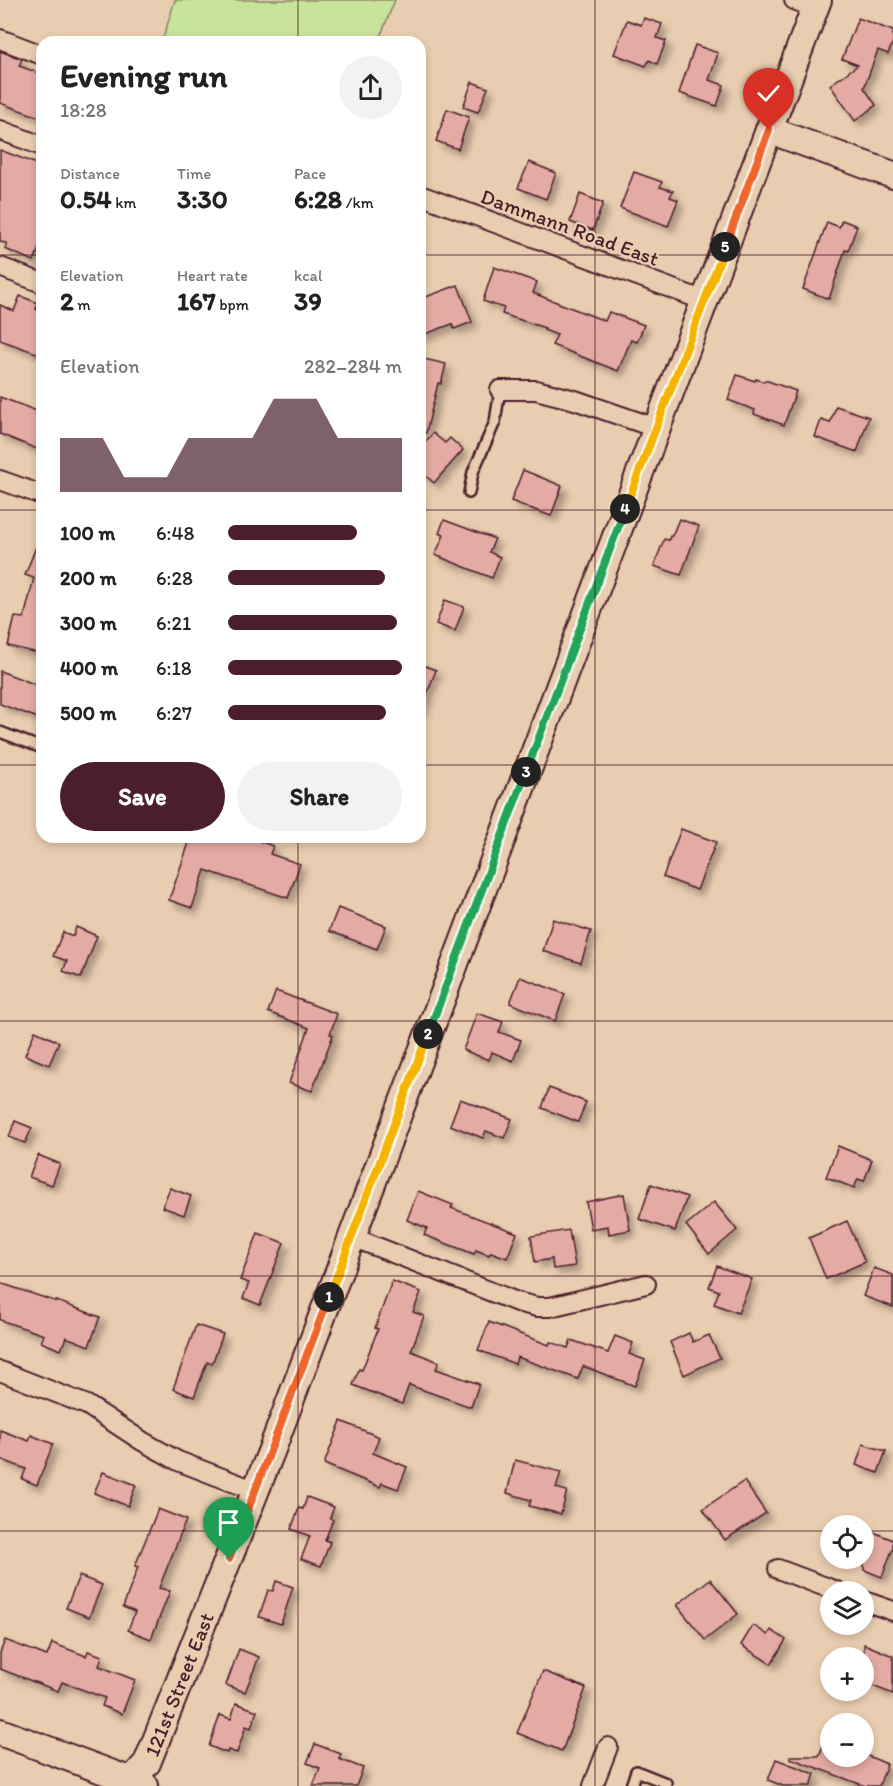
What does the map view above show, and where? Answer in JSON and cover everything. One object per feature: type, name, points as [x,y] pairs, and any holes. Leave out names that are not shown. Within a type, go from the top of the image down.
[{"type":"street","name":"121st Street East","points":[[134,1784],[147,1763],[256,1491],[769,130],[809,3]]},
{"type":"street","points":[[0,39],[36,53]]},
{"type":"street","points":[[0,130],[36,144]]},
{"type":"street","points":[[769,130],[893,175]]},
{"type":"street","name":"Dammann Road East","points":[[426,197],[705,301]]},
{"type":"street","points":[[0,267],[36,281]]},
{"type":"street","points":[[500,390],[536,390],[565,397],[656,428]]},
{"type":"street","points":[[0,480],[36,493]]},
{"type":"street","points":[[352,1237],[517,1302],[537,1307],[550,1307],[646,1284]]},
{"type":"street","points":[[0,1371],[87,1404],[142,1441],[178,1461],[256,1491]]},
{"type":"street","points":[[778,1569],[820,1585]]},
{"type":"street","points":[[874,1604],[893,1611]]},
{"type":"street","points":[[0,1732],[134,1784]]},
{"type":"street","points":[[594,1786],[608,1747]]},
{"type":"lane","points":[[469,493],[473,472],[495,422],[500,390]]},
{"type":"lane","points":[[0,732],[36,746]]},
{"type":"lane","points":[[631,1786],[636,1771],[666,1783],[665,1786]]},
{"type":"green space","points":[[175,0],[395,0],[380,36],[164,36]]},
{"type":"building","points":[[644,18],[662,24],[657,38],[666,41],[657,64],[649,60],[646,66],[614,54],[627,20],[641,25]]},
{"type":"building","points":[[858,18],[893,31],[893,42],[888,54],[878,50],[864,88],[876,105],[855,121],[830,85],[858,65],[842,59]]},
{"type":"building","points":[[695,45],[718,53],[709,80],[724,85],[717,106],[679,93]]},
{"type":"building","points":[[0,51],[22,59],[19,66],[36,72],[36,116],[0,103]]},
{"type":"building","points":[[472,82],[488,88],[478,112],[463,107]]},
{"type":"building","points":[[447,109],[469,117],[458,149],[436,141]]},
{"type":"building","points":[[0,150],[36,164],[36,256],[34,261],[5,249],[7,243],[0,242]]},
{"type":"building","points":[[529,162],[556,173],[546,199],[518,188]]},
{"type":"building","points":[[634,172],[662,182],[660,187],[673,191],[670,197],[678,200],[668,226],[620,208]]},
{"type":"building","points":[[580,194],[603,203],[593,230],[570,222]]},
{"type":"building","points":[[842,220],[857,226],[848,251],[845,250],[829,299],[803,289],[827,222],[839,227]]},
{"type":"building","points":[[494,267],[537,282],[533,293],[605,321],[609,312],[644,325],[637,342],[631,340],[618,371],[552,345],[557,335],[544,330],[545,328],[502,314],[504,308],[483,301]]},
{"type":"building","points":[[458,285],[472,322],[454,329],[452,324],[426,334],[426,297]]},
{"type":"building","points":[[20,296],[36,302],[36,353],[0,340],[0,305],[14,311]]},
{"type":"building","points":[[426,359],[446,364],[441,384],[438,383],[426,433]]},
{"type":"building","points":[[737,375],[755,381],[756,379],[764,382],[765,380],[796,391],[784,425],[754,414],[755,410],[728,400]]},
{"type":"building","points":[[0,397],[36,411],[36,449],[0,434]]},
{"type":"building","points":[[836,406],[869,417],[857,452],[815,437],[821,420],[830,423]]},
{"type":"building","points":[[433,433],[445,443],[450,438],[463,450],[434,483],[426,476],[426,441]]},
{"type":"building","points":[[523,470],[562,486],[551,516],[511,501]]},
{"type":"building","points":[[679,519],[699,526],[681,575],[654,566],[664,539],[669,540],[672,536]]},
{"type":"building","points":[[444,520],[495,539],[489,552],[500,557],[492,578],[435,555],[444,535],[439,533]]},
{"type":"building","points":[[36,547],[36,653],[8,646],[15,617],[24,618],[34,578],[25,575]]},
{"type":"building","points":[[445,600],[464,607],[455,631],[436,624]]},
{"type":"building","points":[[426,666],[436,670],[426,697]]},
{"type":"building","points":[[0,671],[36,685],[36,717],[0,704]]},
{"type":"building","points":[[681,829],[716,842],[697,890],[663,877]]},
{"type":"building","points":[[189,843],[265,843],[273,846],[270,854],[300,864],[288,898],[205,870],[192,908],[169,900]]},
{"type":"building","points":[[338,908],[386,926],[377,949],[329,931]]},
{"type":"building","points":[[553,919],[591,931],[581,963],[543,951]]},
{"type":"building","points":[[76,927],[97,936],[81,978],[63,971],[67,961],[53,956],[63,932],[73,936]]},
{"type":"building","points":[[520,977],[565,994],[555,1021],[510,1003]]},
{"type":"building","points":[[276,991],[337,1014],[330,1034],[333,1035],[312,1091],[289,1083],[309,1028],[268,1012]]},
{"type":"building","points":[[477,1013],[503,1022],[499,1032],[521,1040],[513,1061],[492,1052],[489,1060],[463,1050]]},
{"type":"building","points":[[35,1031],[59,1042],[49,1065],[25,1055]]},
{"type":"building","points":[[549,1088],[586,1102],[578,1122],[542,1108]]},
{"type":"building","points":[[460,1099],[512,1119],[504,1138],[486,1131],[483,1138],[450,1125]]},
{"type":"building","points":[[15,1121],[32,1128],[25,1143],[9,1137]]},
{"type":"building","points":[[838,1146],[872,1160],[864,1181],[858,1179],[854,1188],[826,1177]]},
{"type":"building","points":[[38,1155],[60,1164],[52,1185],[29,1177]]},
{"type":"building","points":[[651,1184],[687,1197],[675,1231],[639,1219]]},
{"type":"building","points":[[170,1188],[191,1196],[184,1215],[162,1207]]},
{"type":"building","points":[[418,1191],[453,1205],[451,1208],[517,1233],[507,1258],[491,1252],[489,1255],[476,1250],[474,1254],[424,1235],[427,1228],[407,1220]]},
{"type":"building","points":[[624,1194],[630,1230],[609,1234],[608,1226],[591,1229],[586,1202]]},
{"type":"building","points":[[714,1202],[737,1230],[709,1254],[686,1225]]},
{"type":"building","points":[[847,1221],[865,1262],[826,1279],[809,1238]]},
{"type":"building","points":[[569,1230],[575,1266],[553,1269],[552,1259],[535,1262],[531,1236]]},
{"type":"building","points":[[258,1233],[284,1243],[260,1305],[243,1298],[249,1283],[240,1280]]},
{"type":"building","points":[[717,1266],[752,1279],[738,1313],[714,1304],[719,1291],[709,1287]]},
{"type":"building","points":[[874,1268],[893,1275],[893,1307],[863,1296]]},
{"type":"building","points":[[392,1281],[421,1292],[413,1312],[424,1316],[411,1351],[439,1362],[436,1369],[479,1384],[471,1407],[409,1385],[402,1404],[353,1385],[359,1369],[362,1370],[378,1329],[375,1328]]},
{"type":"building","points":[[0,1283],[100,1317],[89,1346],[66,1337],[61,1350],[41,1342],[44,1335],[0,1320]]},
{"type":"building","points":[[489,1322],[549,1345],[550,1342],[568,1348],[571,1340],[608,1353],[615,1336],[633,1343],[629,1354],[645,1360],[635,1386],[583,1366],[578,1379],[517,1357],[515,1364],[478,1350]]},
{"type":"building","points":[[196,1325],[223,1334],[212,1364],[207,1362],[194,1397],[173,1389]]},
{"type":"building","points":[[689,1333],[693,1342],[709,1335],[720,1358],[684,1375],[670,1342]]},
{"type":"building","points":[[341,1421],[379,1437],[373,1453],[407,1467],[398,1489],[382,1483],[380,1487],[324,1464]]},
{"type":"building","points":[[0,1430],[29,1441],[31,1435],[53,1444],[37,1485],[22,1479],[26,1469],[0,1459]]},
{"type":"building","points":[[863,1444],[886,1451],[878,1473],[856,1465]]},
{"type":"building","points":[[515,1460],[561,1472],[556,1488],[567,1491],[561,1514],[529,1506],[531,1500],[507,1493]]},
{"type":"building","points":[[103,1472],[136,1485],[128,1506],[94,1493]]},
{"type":"building","points":[[744,1481],[766,1513],[725,1540],[703,1509]]},
{"type":"building","points":[[307,1497],[334,1507],[330,1518],[333,1520],[325,1540],[330,1542],[321,1566],[301,1559],[310,1536],[291,1529],[299,1508],[303,1509]]},
{"type":"building","points":[[158,1509],[186,1520],[159,1588],[170,1591],[151,1639],[128,1630],[135,1612],[123,1607],[138,1567],[135,1566]]},
{"type":"building","points":[[874,1532],[893,1540],[893,1548],[882,1577],[864,1570],[874,1569]]},
{"type":"building","points":[[79,1576],[102,1585],[89,1617],[66,1608]]},
{"type":"building","points":[[710,1579],[738,1614],[705,1640],[677,1605]]},
{"type":"building","points":[[276,1581],[293,1587],[281,1624],[259,1617],[268,1590],[273,1591]]},
{"type":"building","points":[[753,1625],[768,1635],[771,1630],[786,1640],[771,1664],[741,1645]]},
{"type":"building","points":[[5,1640],[47,1656],[52,1643],[86,1656],[88,1651],[102,1656],[99,1666],[135,1680],[122,1714],[102,1706],[105,1698],[62,1682],[58,1691],[0,1669],[0,1653]]},
{"type":"building","points":[[874,1648],[893,1656],[893,1694],[874,1687]]},
{"type":"building","points":[[239,1649],[259,1657],[245,1692],[226,1685]]},
{"type":"building","points":[[543,1671],[586,1688],[562,1751],[517,1733]]},
{"type":"building","points":[[236,1703],[257,1711],[251,1728],[246,1726],[237,1753],[228,1750],[227,1753],[209,1746],[220,1715],[231,1719]]},
{"type":"building","points":[[315,1744],[341,1754],[339,1759],[363,1768],[356,1786],[313,1786],[320,1768],[307,1763]]},
{"type":"building","points":[[820,1753],[820,1767],[874,1767],[874,1759],[887,1764],[879,1786],[865,1786],[790,1758],[790,1756],[819,1756]]},
{"type":"building","points":[[776,1759],[815,1774],[811,1786],[783,1786],[768,1780]]},
{"type":"route","points":[[229,1559],[769,130]]}]
